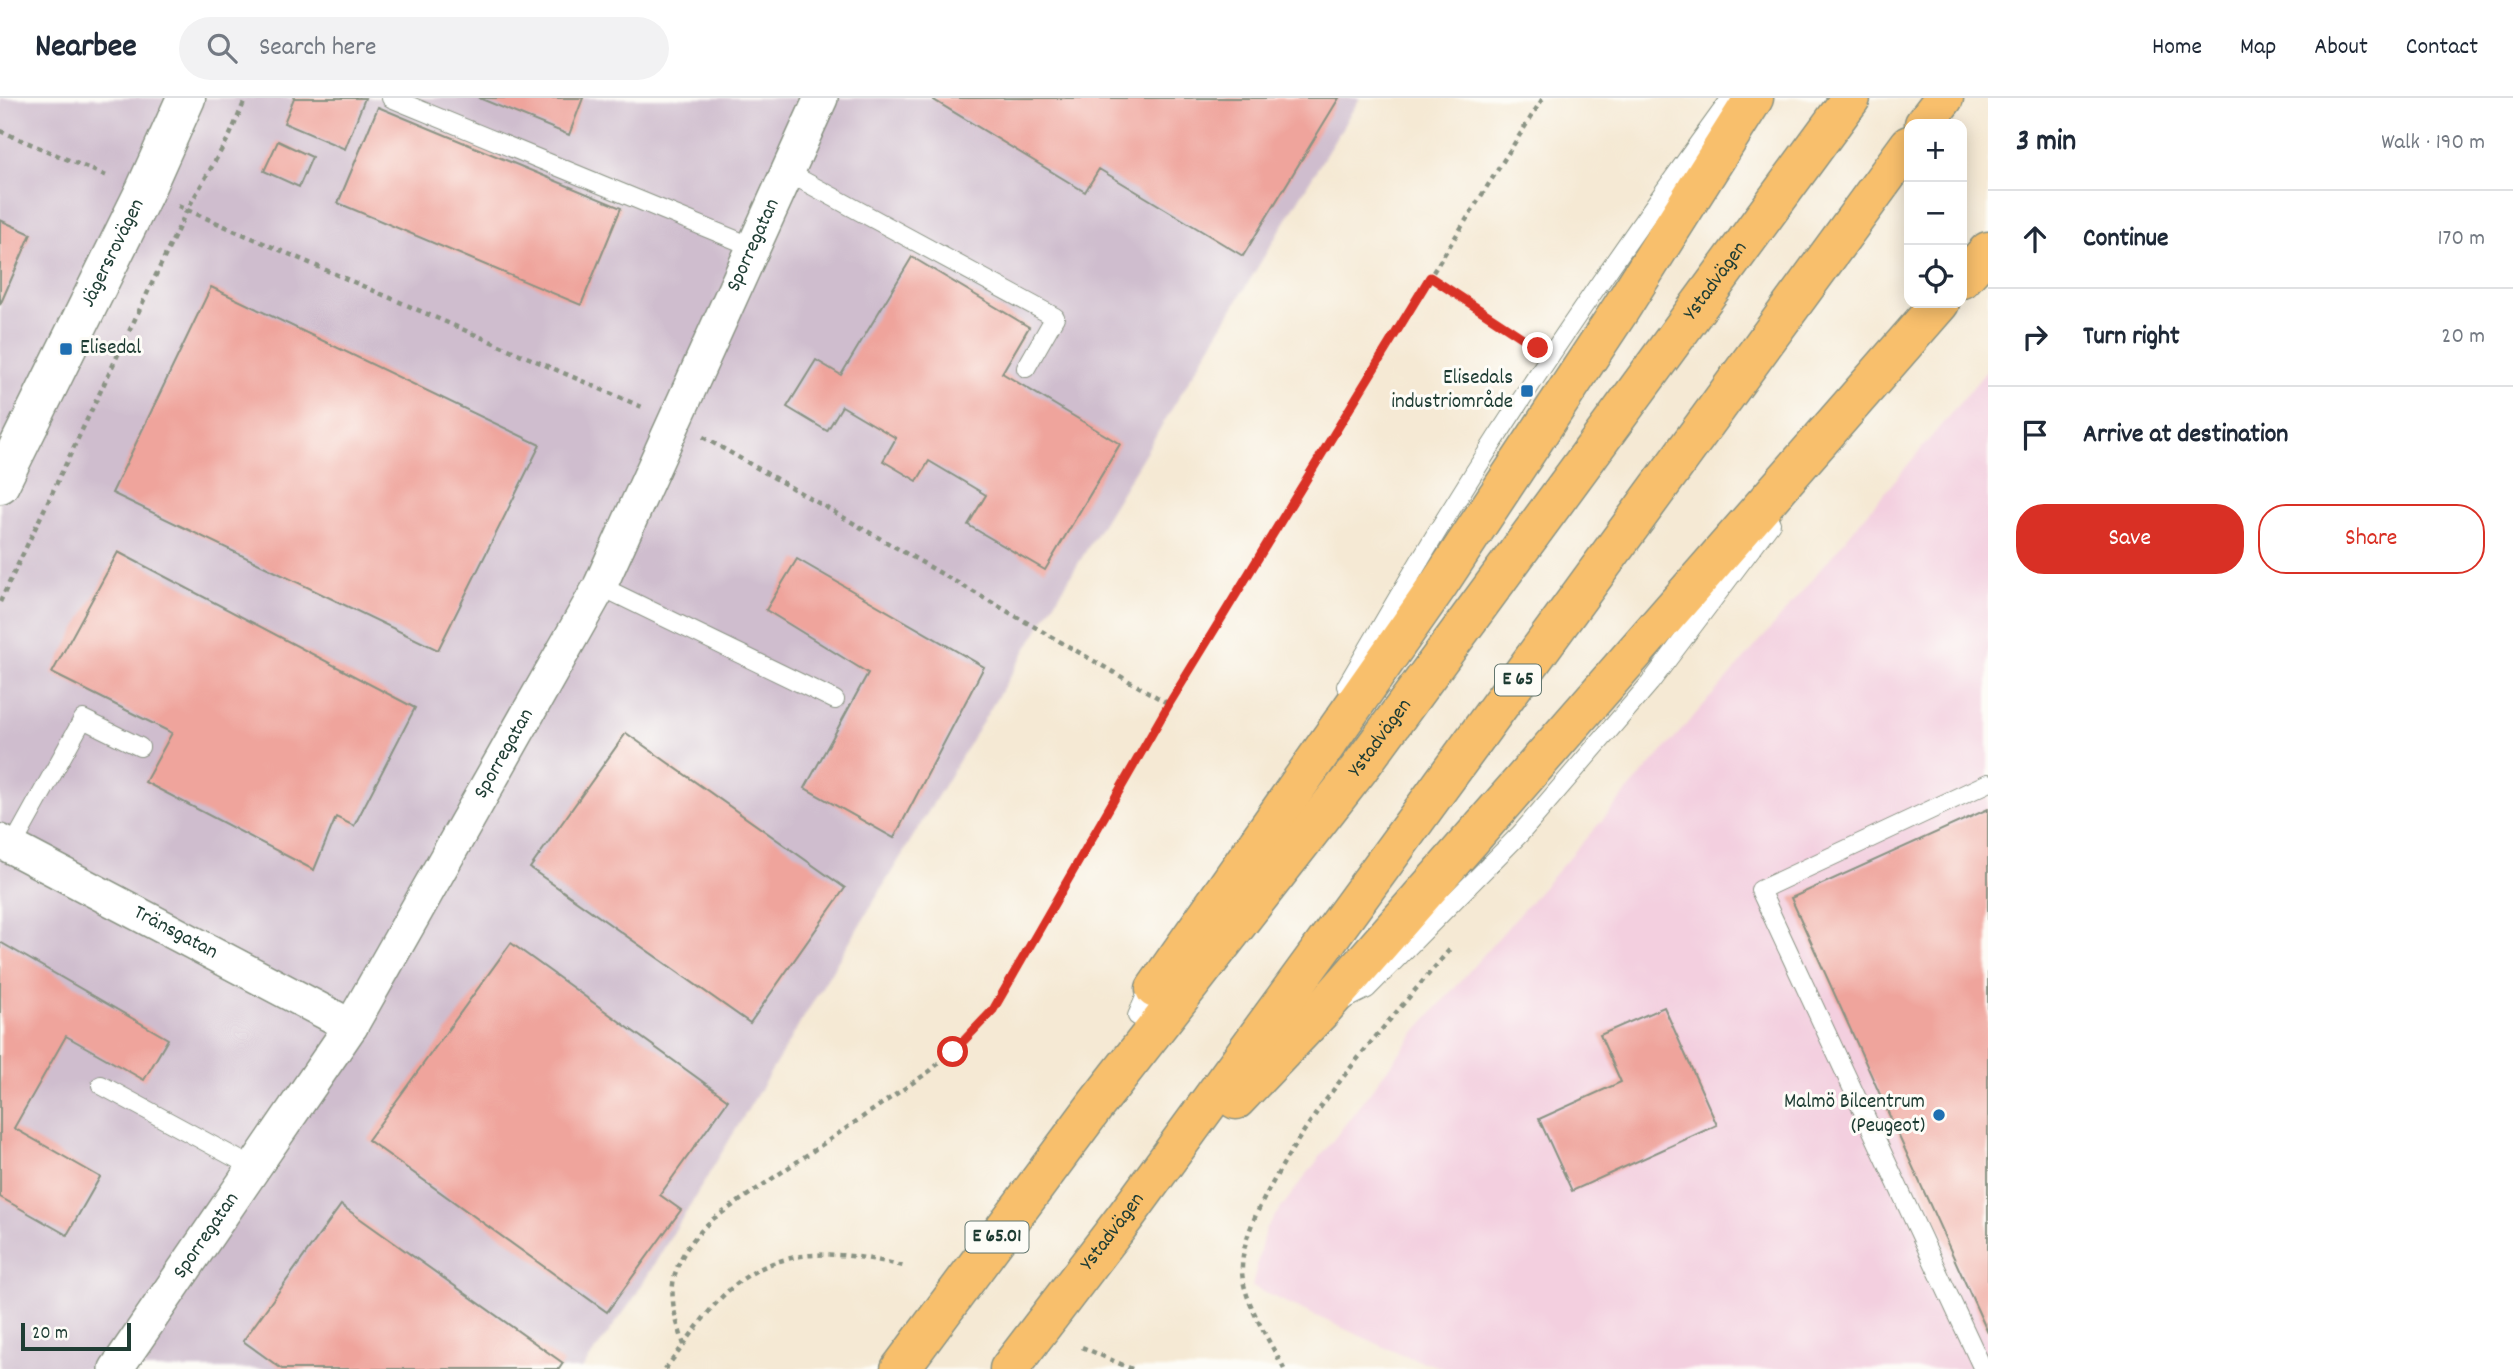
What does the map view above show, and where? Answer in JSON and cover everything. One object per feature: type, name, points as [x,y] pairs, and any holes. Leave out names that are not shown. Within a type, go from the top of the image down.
[{"type":"highway","points":[[1095,1106],[1137,1016],[1439,584],[1620,310],[1754,98]]},
{"type":"highway","name":"Ystadvägen","points":[[900,1369],[1095,1106],[1358,770],[1851,98]]},
{"type":"highway","points":[[1928,119],[1944,98]]},
{"type":"highway","name":"Ystadvägen","points":[[1009,1369],[1126,1216],[1904,152]]},
{"type":"highway","points":[[1967,274],[1988,251]]},
{"type":"highway","points":[[1126,1216],[1321,1011],[1934,309]]},
{"type":"street","name":"Jägersrovägen","points":[[0,484],[145,192],[186,98]]},
{"type":"street","name":"Sporregatan","points":[[116,1369],[351,1026],[600,586],[821,98]]},
{"type":"street","name":"Tränsgatan","points":[[6,844],[351,1026]]},
{"type":"lane","points":[[391,98],[753,247]]},
{"type":"lane","points":[[1137,1016],[1166,949],[1343,691],[1462,491],[1615,261],[1731,98]]},
{"type":"lane","points":[[787,172],[1055,317],[1026,368]]},
{"type":"lane","points":[[600,586],[835,700]]},
{"type":"lane","points":[[6,844],[83,719],[140,747]]},
{"type":"lane","points":[[1983,1369],[1760,890],[1988,783]]},
{"type":"lane","points":[[101,1085],[254,1168]]},
{"type":"path","points":[[0,602],[187,210],[230,135],[246,98]]},
{"type":"path","points":[[684,1345],[673,1301],[674,1278],[682,1255],[695,1235],[713,1219],[930,1071],[968,1038],[993,1010],[1169,704],[1430,277],[1543,98]]},
{"type":"path","points":[[0,131],[187,210]]},
{"type":"path","points":[[1430,277],[1538,348]]},
{"type":"path","points":[[1284,1369],[1245,1291],[1242,1271],[1244,1249],[1253,1221],[1294,1143],[1329,1093],[1456,941]]},
{"type":"path","points":[[665,1369],[719,1300],[761,1267],[786,1258],[813,1254],[862,1256],[903,1266]]},
{"type":"path","points":[[1082,1347],[1132,1369]]},
{"type":"shaded area","points":[[0,98],[1360,98],[632,1301],[582,1369],[0,1369]]},
{"type":"shaded area","points":[[1988,369],[1988,1369],[1446,1369],[1402,1355],[1252,1287],[1265,1229],[1418,1029],[1768,632]]},
{"type":"building","points":[[294,98],[365,98],[345,149],[284,123]]},
{"type":"building","points":[[479,98],[583,98],[569,135]]},
{"type":"building","points":[[1339,98],[1243,256],[1099,169],[1085,192],[934,100]]},
{"type":"building","points":[[378,107],[621,208],[581,305],[338,203]]},
{"type":"building","points":[[278,141],[312,157],[299,187],[264,171]]},
{"type":"building","points":[[0,220],[31,234],[0,305]]},
{"type":"building","points":[[912,257],[1029,327],[1002,373],[1120,444],[1045,570],[968,525],[986,495],[929,461],[917,481],[883,461],[896,438],[842,406],[827,431],[787,407],[816,360],[841,375]]},
{"type":"building","points":[[211,287],[540,445],[438,650],[112,493]]},
{"type":"building","points":[[118,552],[415,708],[354,826],[336,817],[314,870],[145,782],[172,733],[52,673]]},
{"type":"building","points":[[797,559],[984,667],[894,838],[805,788],[868,673],[766,610]]},
{"type":"building","points":[[626,733],[845,888],[750,1023],[530,868]]},
{"type":"building","name":"Malmö Bilcentrum (Peugeot)","points":[[1988,809],[1988,1333],[1791,898]]},
{"type":"building","points":[[0,942],[168,1039],[144,1080],[66,1036],[14,1128],[100,1177],[67,1235],[0,1197]]},
{"type":"building","points":[[511,943],[728,1100],[660,1195],[681,1210],[607,1312],[368,1140]]},
{"type":"building","points":[[1664,1007],[1717,1125],[1572,1191],[1539,1119],[1621,1082],[1600,1035]]},
{"type":"building","points":[[341,1205],[563,1363],[559,1369],[282,1369],[243,1341]]},
{"type":"place","name":"Elisedal","points":[[66,349]]},
{"type":"place","name":"Elisedals industriområde","points":[[1527,391]]},
{"type":"place","name":"Malmö Bilcentrum (Peugeot)","points":[[1939,1115]]},
{"type":"route","points":[[953,1052],[993,1010],[1169,704],[1430,277],[1538,348]]}]
